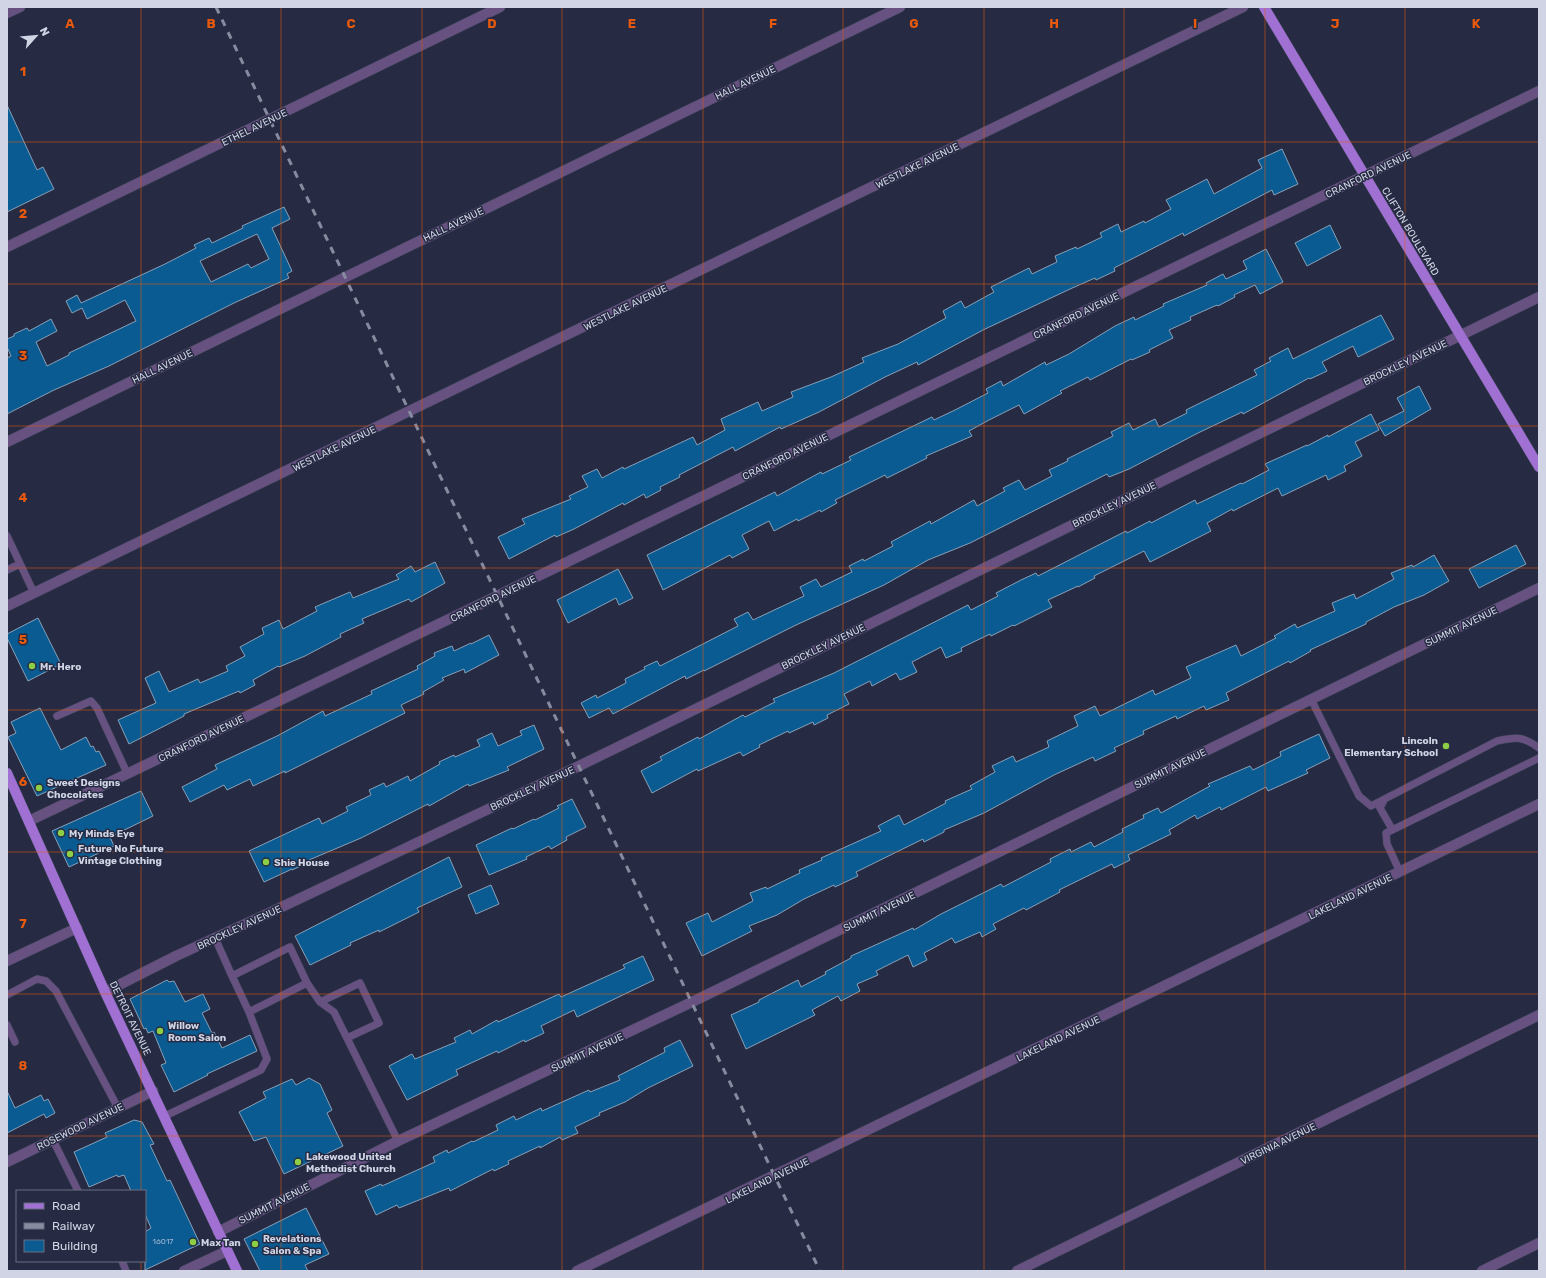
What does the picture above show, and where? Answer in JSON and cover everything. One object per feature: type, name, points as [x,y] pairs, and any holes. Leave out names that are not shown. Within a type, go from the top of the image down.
[{"type":"main road","name":"CLIFTON BOULEVARD","points":[[1264,7],[1363,176],[1539,467]]},
{"type":"main road","name":"DETROIT AVENUE","points":[[7,773],[105,992],[165,1116],[237,1271]]},
{"type":"street","points":[[7,13],[20,7]]},
{"type":"street","name":"ETHEL AVENUE","points":[[7,246],[500,7]]},
{"type":"street","name":"HALL AVENUE","points":[[7,442],[900,7]]},
{"type":"street","name":"WESTLAKE AVENUE","points":[[7,606],[1243,7]]},
{"type":"street","name":"CRANFORD AVENUE","points":[[29,820],[128,774],[1539,91]]},
{"type":"street","name":"BROCKLEY AVENUE","points":[[105,992],[215,938],[579,766],[1459,335],[1539,298]]},
{"type":"street","name":"SUMMIT AVENUE","points":[[218,1232],[398,1141],[692,1002],[1539,588]]},
{"type":"street","name":"LAKELAND AVENUE","points":[[577,1271],[1539,804]]},
{"type":"street","points":[[7,961],[77,928]]},
{"type":"street","name":"VIRGINIA AVENUE","points":[[1017,1271],[1539,1015]]},
{"type":"street","name":"ROSEWOOD AVENUE","points":[[7,1162],[153,1091]]},
{"type":"street","points":[[1482,1271],[1539,1243]]},
{"type":"street","points":[[184,1271],[227,1251]]},
{"type":"lane","points":[[7,536],[34,593]]},
{"type":"lane","points":[[7,570],[20,564]]},
{"type":"lane","points":[[1311,699],[1359,796],[1371,806],[1497,741],[1513,737],[1527,739],[1539,748]]},
{"type":"lane","points":[[57,716],[91,701],[97,708],[128,774]]},
{"type":"lane","points":[[1400,872],[1387,844],[1386,833],[1392,828],[1539,758]]},
{"type":"lane","points":[[1384,800],[1380,808],[1392,828]]},
{"type":"lane","points":[[165,1116],[261,1070],[267,1058],[249,1012],[215,938]]},
{"type":"lane","points":[[232,976],[290,948],[307,983],[320,1002],[334,1012],[398,1141]]},
{"type":"lane","points":[[7,995],[37,978],[46,981],[56,991],[118,1108]]},
{"type":"lane","points":[[249,1012],[307,983]]},
{"type":"lane","points":[[320,1002],[360,983],[379,1023],[347,1038]]},
{"type":"lane","points":[[7,1025],[15,1042]]},
{"type":"lane","points":[[53,1140],[78,1190]]},
{"type":"building","points":[[7,105],[37,170],[43,167],[54,189],[7,212]]},
{"type":"building","points":[[1282,149],[1298,184],[1274,195],[1272,190],[1184,236],[1183,233],[1114,268],[1115,271],[1096,280],[1095,278],[1070,289],[983,330],[918,365],[917,362],[885,377],[819,412],[781,429],[780,427],[735,451],[733,447],[679,475],[680,477],[660,487],[661,490],[646,498],[644,494],[624,505],[623,503],[574,529],[556,537],[555,535],[509,559],[498,537],[525,524],[522,519],[571,499],[569,496],[588,487],[582,476],[597,469],[602,478],[623,467],[624,469],[693,437],[697,445],[725,430],[721,419],[758,402],[762,411],[793,397],[791,392],[831,377],[864,362],[862,358],[898,344],[946,318],[943,311],[961,301],[965,308],[994,292],[991,287],[1029,268],[1032,274],[1057,262],[1055,256],[1076,247],[1077,249],[1102,237],[1100,233],[1118,224],[1121,232],[1144,221],[1145,223],[1171,209],[1166,200],[1207,179],[1214,194],[1262,168],[1258,160]]},
{"type":"building","points":[[284,207],[290,219],[272,228],[292,271],[287,274],[289,278],[234,303],[109,366],[54,390],[7,414],[7,358],[11,356],[7,347],[7,339],[27,328],[29,331],[51,319],[57,331],[36,342],[47,366],[69,355],[69,353],[136,321],[125,300],[87,319],[82,308],[72,313],[66,301],[77,295],[81,303],[165,264],[196,248],[194,245],[209,238],[212,243],[243,228],[242,226]],"holes":[[[257,234],[269,259],[251,268],[248,264],[211,282],[200,261]]]},
{"type":"building","points":[[1330,225],[1341,248],[1307,266],[1295,243]]},
{"type":"building","points":[[1266,249],[1283,282],[1260,294],[1255,285],[1234,295],[1235,297],[1218,306],[1217,305],[1190,317],[1191,320],[1169,330],[1173,338],[1149,350],[1150,352],[1132,360],[1131,359],[1090,380],[1088,377],[1060,391],[1062,393],[1024,414],[1019,405],[969,431],[972,436],[926,456],[927,458],[887,478],[885,475],[835,500],[837,503],[821,512],[820,510],[798,521],[797,519],[774,531],[769,521],[742,535],[749,549],[732,558],[730,555],[663,590],[647,555],[775,492],[777,496],[821,472],[822,474],[851,460],[849,457],[932,417],[934,420],[955,410],[988,393],[986,389],[1001,381],[1003,386],[1045,362],[1046,365],[1069,354],[1115,326],[1134,317],[1135,320],[1164,306],[1163,304],[1207,285],[1206,283],[1223,274],[1226,279],[1247,269],[1243,261]]},
{"type":"building","points":[[1381,315],[1394,339],[1358,357],[1353,346],[1322,362],[1327,371],[1310,379],[1309,378],[1243,414],[1242,412],[1198,433],[1129,469],[1109,477],[1107,474],[970,543],[928,560],[884,585],[796,625],[704,671],[686,679],[685,676],[613,714],[609,708],[589,718],[581,703],[596,695],[597,698],[626,683],[625,679],[645,669],[644,667],[657,661],[660,666],[738,626],[734,619],[748,612],[753,620],[804,596],[800,587],[816,579],[821,587],[852,572],[849,566],[863,559],[864,561],[893,546],[891,542],[930,521],[931,524],[974,500],[977,506],[1005,491],[1003,488],[1019,480],[1025,490],[1052,476],[1049,470],[1068,461],[1067,459],[1113,436],[1111,432],[1129,423],[1133,430],[1155,419],[1159,427],[1187,413],[1186,410],[1257,375],[1254,370],[1271,361],[1269,358],[1288,348],[1293,359]]},
{"type":"building","points":[[1419,386],[1431,409],[1385,436],[1378,424],[1404,411],[1397,398]]},
{"type":"building","points":[[1371,414],[1379,430],[1355,442],[1362,456],[1344,466],[1346,471],[1328,480],[1326,475],[1282,496],[1278,488],[1233,511],[1232,509],[1207,523],[1211,531],[1150,562],[1144,551],[1094,576],[1095,578],[1078,587],[1048,600],[1052,607],[1014,626],[1013,625],[991,636],[990,634],[961,648],[962,651],[946,658],[941,647],[912,662],[917,672],[900,680],[896,673],[872,686],[870,681],[844,694],[849,704],[827,715],[828,718],[814,725],[813,722],[789,733],[788,731],[759,745],[760,747],[743,756],[740,752],[698,771],[697,769],[652,793],[641,771],[662,760],[660,757],[698,737],[699,739],[743,715],[745,717],[775,702],[773,699],[834,673],[968,605],[971,610],[998,596],[996,593],[1021,580],[1036,573],[1038,576],[1126,531],[1127,533],[1150,521],[1151,523],[1195,500],[1197,504],[1241,483],[1242,484],[1269,470],[1265,464],[1307,446],[1328,435],[1328,437]]},
{"type":"building","points":[[1516,545],[1526,564],[1479,588],[1469,569]]},
{"type":"building","points":[[1434,555],[1449,581],[1424,595],[1394,607],[1366,622],[1366,624],[1310,650],[1311,651],[1290,663],[1289,661],[1226,693],[1229,700],[1206,710],[1204,706],[1177,719],[1176,716],[1143,731],[1144,734],[1114,748],[1116,751],[1095,761],[1093,757],[1054,775],[984,813],[944,830],[944,832],[924,842],[923,839],[856,872],[858,876],[835,887],[834,885],[804,899],[777,915],[749,926],[752,931],[702,956],[686,923],[708,913],[712,922],[753,901],[750,893],[766,887],[767,889],[800,873],[799,870],[822,860],[821,858],[881,831],[878,826],[899,815],[904,825],[946,803],[945,801],[972,789],[970,786],[995,772],[992,766],[1013,756],[1016,762],[1049,747],[1047,741],[1078,726],[1074,716],[1095,706],[1100,716],[1153,690],[1155,695],[1191,678],[1186,667],[1236,645],[1241,656],[1276,638],[1274,636],[1295,624],[1297,628],[1335,611],[1332,603],[1354,594],[1356,599],[1394,579],[1391,573],[1412,565],[1413,567]]},
{"type":"building","points":[[435,562],[445,583],[411,602],[409,599],[362,619],[364,623],[340,634],[341,637],[305,656],[279,667],[278,666],[253,680],[255,685],[240,693],[239,691],[184,714],[184,716],[129,744],[118,720],[156,703],[145,678],[159,671],[169,692],[198,679],[200,683],[228,671],[226,666],[245,656],[240,647],[264,634],[262,628],[279,620],[283,629],[317,611],[315,607],[350,592],[353,598],[399,579],[396,575],[411,566],[415,572]]},
{"type":"building","points":[[618,569],[633,598],[619,605],[616,598],[568,623],[557,600]]},
{"type":"building","points":[[38,618],[61,664],[28,681],[7,638],[7,634]]},
{"type":"building","points":[[489,635],[499,655],[465,673],[464,669],[442,678],[444,680],[423,692],[424,694],[401,705],[405,713],[285,773],[285,771],[253,786],[250,779],[227,790],[224,785],[190,802],[182,787],[217,769],[215,765],[277,736],[323,711],[325,716],[372,694],[371,691],[418,669],[417,666],[435,656],[434,653],[452,646],[454,651]]},
{"type":"building","points":[[40,708],[61,750],[86,737],[91,747],[93,746],[96,752],[99,751],[106,765],[37,796],[8,737],[16,733],[11,722]]},
{"type":"building","points":[[534,725],[544,749],[507,767],[509,770],[469,786],[468,784],[429,806],[428,804],[361,838],[309,860],[310,862],[264,882],[249,851],[319,818],[322,824],[348,811],[346,807],[371,795],[369,790],[384,783],[386,787],[408,776],[410,781],[440,764],[439,762],[480,746],[477,740],[492,733],[498,746],[522,735],[520,731]]},
{"type":"building","points":[[1319,734],[1330,758],[1306,770],[1308,773],[1268,791],[1266,787],[1221,810],[1220,807],[1197,819],[1195,815],[1169,830],[1171,834],[1128,855],[1130,860],[1114,868],[1112,864],[1059,890],[1060,892],[1026,910],[1024,908],[993,924],[996,929],[982,937],[980,932],[955,943],[952,938],[924,953],[927,960],[913,967],[908,955],[876,971],[878,975],[857,984],[860,991],[841,1001],[838,996],[812,1010],[815,1015],[746,1049],[731,1015],[759,1002],[759,1000],[798,980],[801,987],[826,974],[825,972],[851,958],[851,956],[913,928],[914,930],[941,914],[1001,884],[1003,887],[1051,862],[1050,859],[1070,849],[1071,852],[1091,842],[1094,847],[1123,832],[1122,829],[1144,818],[1143,815],[1158,808],[1161,813],[1210,786],[1208,784],[1250,766],[1253,770],[1281,756],[1280,752]]},
{"type":"building","points":[[141,791],[153,816],[110,837],[114,846],[69,867],[52,831]]},
{"type":"building","points":[[572,799],[586,827],[566,837],[567,840],[551,849],[549,846],[526,857],[527,859],[489,875],[476,845],[512,828],[513,829],[534,819],[535,820],[559,808],[557,806]]},
{"type":"building","points":[[449,857],[462,887],[417,908],[419,912],[379,932],[379,930],[350,943],[351,945],[310,965],[295,936]]},
{"type":"building","points":[[491,885],[499,904],[476,914],[468,895]]},
{"type":"building","points":[[643,956],[654,980],[577,1017],[574,1010],[541,1026],[544,1033],[525,1042],[524,1040],[498,1053],[497,1051],[456,1070],[458,1075],[407,1100],[389,1066],[412,1054],[415,1059],[456,1042],[454,1038],[470,1030],[472,1034],[497,1020],[498,1022],[559,994],[561,997],[625,968],[623,965]]},
{"type":"building","points":[[167,980],[169,982],[174,981],[185,1002],[203,994],[210,1009],[202,1013],[212,1033],[214,1032],[222,1048],[250,1035],[257,1051],[207,1074],[208,1075],[174,1092],[161,1065],[166,1063],[153,1031],[148,1033],[146,1028],[144,1029],[130,999]]},
{"type":"building","points":[[680,1040],[693,1066],[648,1088],[625,1102],[599,1113],[600,1115],[575,1127],[578,1133],[562,1140],[560,1137],[540,1148],[540,1146],[508,1161],[509,1164],[494,1171],[493,1169],[450,1191],[449,1188],[399,1208],[397,1205],[376,1215],[365,1191],[381,1184],[382,1186],[435,1162],[433,1157],[447,1150],[448,1153],[498,1130],[496,1125],[514,1116],[516,1120],[541,1108],[542,1111],[589,1090],[590,1092],[620,1080],[618,1076],[665,1052],[664,1048]]},
{"type":"building","points":[[309,1078],[320,1084],[332,1110],[327,1113],[343,1146],[284,1174],[266,1137],[254,1141],[239,1112],[266,1098],[263,1092],[292,1079],[296,1085]]},
{"type":"building","points":[[7,1091],[15,1108],[41,1095],[44,1101],[48,1099],[55,1113],[46,1118],[44,1114],[7,1133]]},
{"type":"building","points":[[134,1120],[142,1122],[154,1144],[150,1145],[167,1181],[170,1180],[200,1244],[145,1270],[146,1231],[151,1228],[146,1216],[146,1190],[131,1190],[124,1175],[118,1177],[117,1175],[89,1187],[74,1152],[107,1137],[105,1133]]},
{"type":"building","points":[[306,1208],[329,1254],[305,1265],[308,1271],[260,1271],[244,1239]]},
{"type":"railway","points":[[216,7],[820,1271]]},
{"type":"place","name":"Mr. Hero","points":[[32,666]]},
{"type":"place","name":"Lincoln Elementary School","points":[[1446,746]]},
{"type":"place","name":"Sweet Designs Chocolates","points":[[39,788]]},
{"type":"place","name":"My Minds Eye","points":[[61,833]]},
{"type":"place","name":"Future No Future Vintage Clothing","points":[[70,854]]},
{"type":"place","name":"Shie House","points":[[266,862]]},
{"type":"place","name":"Willow Room Salon","points":[[160,1031]]},
{"type":"place","name":"Lakewood United Methodist Church","points":[[298,1162]]},
{"type":"place","name":"Max Tan","points":[[193,1242]]},
{"type":"place","name":"Revelations Salon & Spa","points":[[255,1244]]}]
